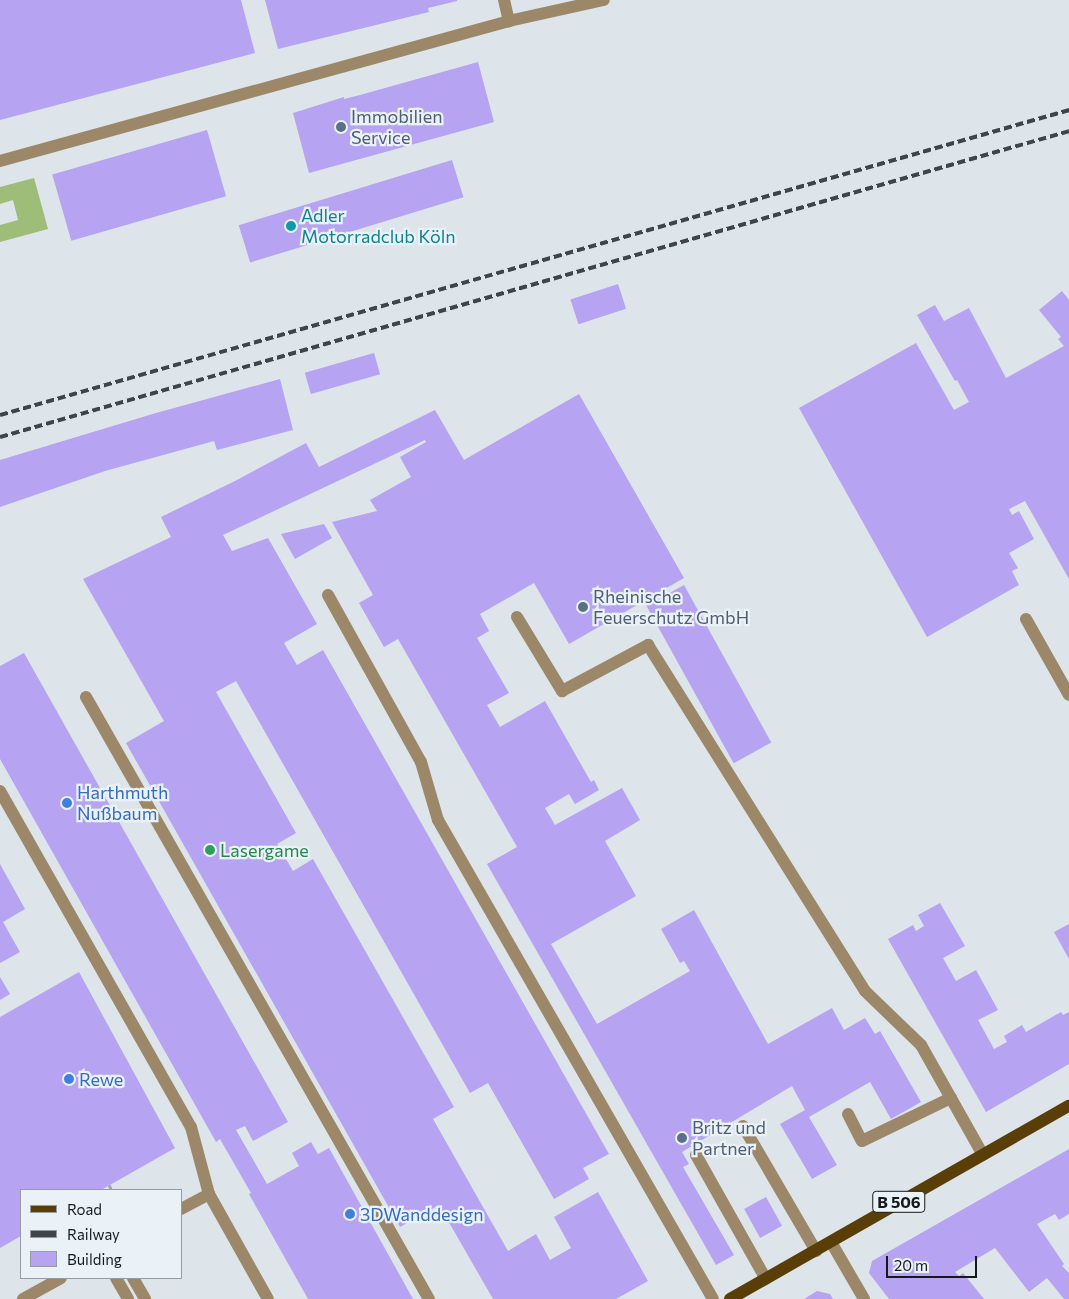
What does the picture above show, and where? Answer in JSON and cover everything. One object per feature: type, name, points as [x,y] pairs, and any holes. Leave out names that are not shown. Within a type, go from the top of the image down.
[{"type":"main road","name":"B 506","points":[[730,1299],[1069,1106]]},
{"type":"street","points":[[504,0],[509,21]]},
{"type":"street","points":[[0,161],[509,21],[582,2],[604,0]]},
{"type":"street","points":[[328,595],[421,762],[438,820],[713,1299]]},
{"type":"street","points":[[518,617],[562,691],[648,645],[865,991],[921,1045],[983,1155]]},
{"type":"street","points":[[1026,619],[1069,695]]},
{"type":"street","points":[[86,697],[429,1299]]},
{"type":"street","points":[[0,791],[191,1127],[209,1194],[268,1299]]},
{"type":"street","points":[[848,1114],[862,1141],[951,1098]]},
{"type":"street","points":[[743,1126],[816,1251]]},
{"type":"street","points":[[696,1155],[766,1279]]},
{"type":"street","points":[[182,1208],[209,1194]]},
{"type":"street","points":[[831,1242],[864,1299]]},
{"type":"street","points":[[23,1299],[59,1279]]},
{"type":"street","points":[[117,1279],[128,1299]]},
{"type":"street","points":[[134,1279],[145,1299]]},
{"type":"green space","points":[[34,178],[48,229],[0,242],[0,225],[18,220],[13,200],[0,204],[0,187]]},
{"type":"building","points":[[0,0],[241,0],[255,53],[0,120]]},
{"type":"building","points":[[265,0],[457,1],[428,8],[429,12],[278,49]]},
{"type":"building","points":[[478,62],[494,122],[309,173],[293,113],[344,97],[344,99],[360,95]]},
{"type":"building","points":[[207,130],[226,196],[71,241],[52,174]]},
{"type":"building","points":[[452,160],[463,197],[250,262],[239,225]]},
{"type":"building","points":[[618,284],[626,309],[578,324],[570,299]]},
{"type":"building","points":[[1062,291],[1069,300],[1069,579],[1025,501],[1009,509],[1012,515],[1019,511],[1034,539],[1009,553],[1018,568],[1012,571],[1019,585],[927,637],[799,408],[916,343],[954,410],[969,402],[917,315],[935,305],[944,321],[969,308],[1006,378],[1064,346],[1058,339],[1061,337],[1039,310]]},
{"type":"building","points":[[374,353],[380,374],[311,394],[305,373]]},
{"type":"building","points":[[280,379],[293,430],[217,450],[214,441],[105,471],[0,507],[0,460],[156,413]]},
{"type":"building","points":[[579,394],[684,578],[569,644],[534,583],[480,614],[489,631],[477,638],[509,693],[487,705],[500,727],[545,701],[591,782],[594,780],[599,790],[575,804],[569,794],[545,808],[555,825],[622,788],[640,820],[605,841],[636,896],[551,944],[597,1024],[690,971],[684,961],[680,963],[661,929],[694,910],[768,1044],[832,1008],[844,1030],[865,1018],[875,1034],[880,1031],[921,1102],[891,1119],[870,1082],[809,1117],[837,1165],[812,1179],[780,1124],[805,1110],[792,1086],[682,1152],[689,1164],[683,1167],[734,1255],[716,1265],[487,864],[517,847],[398,639],[384,647],[359,603],[373,595],[332,522],[377,511],[370,500],[411,477],[400,457],[426,442],[425,440],[223,535],[232,551],[268,538],[317,624],[284,643],[297,665],[323,650],[609,1154],[583,1168],[589,1179],[554,1199],[488,1083],[470,1093],[236,681],[216,692],[296,833],[277,844],[293,871],[313,859],[454,1107],[433,1119],[508,1251],[536,1234],[550,1260],[571,1248],[554,1217],[598,1192],[648,1281],[616,1299],[493,1299],[439,1205],[400,1227],[126,743],[164,721],[83,579],[171,537],[161,517],[235,481],[306,443],[319,467],[435,410],[464,460]]},
{"type":"building","points":[[324,524],[332,538],[295,559],[281,534]]},
{"type":"building","points":[[684,585],[771,742],[734,763],[646,606]]},
{"type":"building","points":[[24,653],[288,1122],[253,1141],[245,1126],[236,1130],[267,1184],[299,1166],[292,1153],[311,1142],[318,1154],[329,1148],[413,1299],[308,1299],[249,1194],[251,1193],[220,1139],[216,1142],[0,759],[0,666]]},
{"type":"building","points":[[0,864],[25,909],[3,922],[20,952],[0,963]]},
{"type":"building","points":[[940,903],[965,946],[943,958],[956,981],[976,970],[998,1010],[978,1020],[994,1049],[1007,1042],[1004,1036],[1022,1025],[1026,1032],[1061,1012],[1063,1015],[1069,1012],[1069,1064],[986,1112],[888,939],[913,925],[916,931],[924,926],[918,915]]},
{"type":"building","points":[[1069,924],[1069,959],[1054,932]]},
{"type":"building","name":"Rewe","points":[[79,972],[175,1148],[103,1189],[20,1189],[20,1237],[0,1248],[0,1017]]},
{"type":"building","points":[[0,977],[10,994],[0,1000]]},
{"type":"building","points":[[1069,1149],[1069,1214],[1059,1220],[1055,1214],[1037,1224],[1064,1264],[1062,1266],[1069,1273],[1069,1299],[1064,1299],[1047,1278],[1029,1292],[995,1248],[955,1272],[959,1276],[963,1273],[984,1299],[889,1299],[869,1273],[872,1261]]},
{"type":"building","points":[[766,1197],[782,1226],[760,1238],[744,1209]]},
{"type":"building","points":[[817,1291],[830,1294],[833,1299],[804,1299]]},
{"type":"railway","points":[[0,415],[1069,110]]},
{"type":"railway","points":[[0,437],[1069,131]]},
{"type":"place","name":"Immobilien Service","points":[[341,127]]},
{"type":"place","name":"Adler Motorradclub Köln","points":[[291,226]]},
{"type":"place","name":"Rheinische Feuerschutz GmbH","points":[[583,607]]},
{"type":"place","name":"Harthmuth Nußbaum","points":[[67,803]]},
{"type":"place","name":"Lasergame","points":[[210,850]]},
{"type":"place","name":"Rewe","points":[[69,1079]]},
{"type":"place","name":"Britz und Partner","points":[[682,1138]]},
{"type":"place","name":"3DWanddesign","points":[[350,1214]]}]
